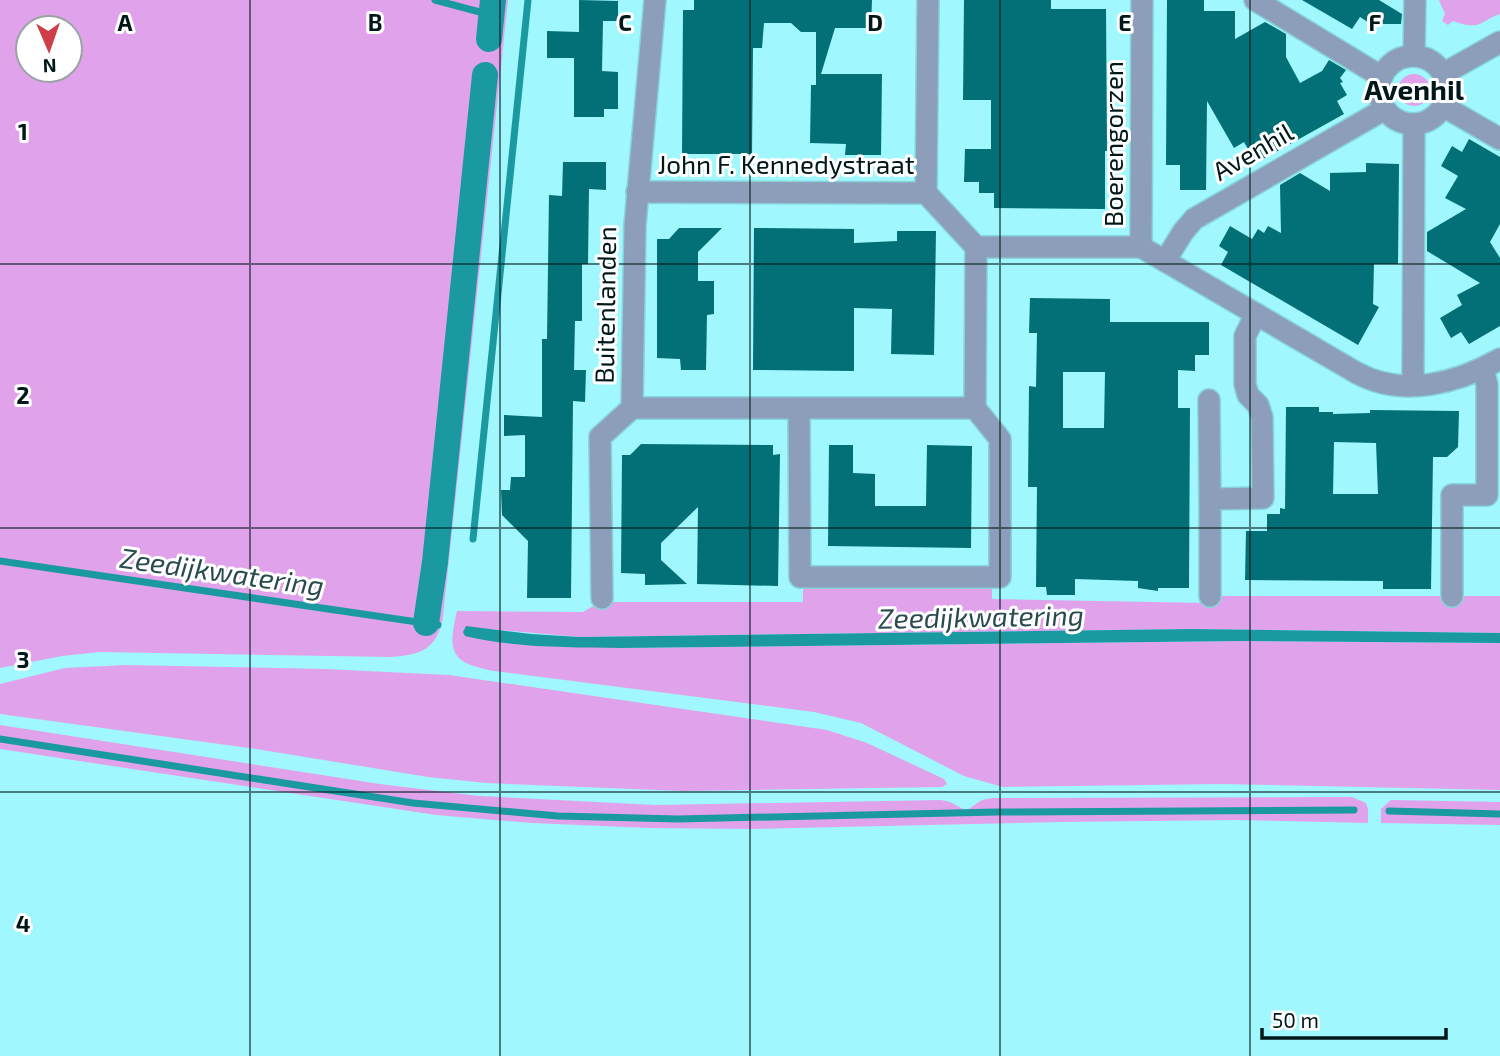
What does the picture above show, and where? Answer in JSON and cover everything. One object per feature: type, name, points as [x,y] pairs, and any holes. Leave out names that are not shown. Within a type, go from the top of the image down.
[{"type":"street","name":"Buitenlanden","points":[[601,598],[600,437],[632,408],[637,192],[655,0]]},
{"type":"street","points":[[926,193],[928,0]]},
{"type":"street","name":"Boerengorzen","points":[[1141,247],[1142,0]]},
{"type":"street","points":[[1255,0],[1382,77]]},
{"type":"street","points":[[1414,56],[1415,0]]},
{"type":"street","points":[[1443,74],[1500,42]]},
{"type":"street","points":[[1414,56],[1436,65],[1447,84],[1447,96],[1436,116],[1414,124],[1403,123],[1385,109],[1379,88],[1382,77],[1395,61],[1414,56]]},
{"type":"street","points":[[1443,106],[1500,139]]},
{"type":"street","name":"Avenhil","points":[[1165,261],[1194,219],[1385,109]]},
{"type":"street","points":[[1413,384],[1414,124]]},
{"type":"street","name":"John F. Kennedystraat","points":[[637,192],[926,193],[976,247]]},
{"type":"street","points":[[799,408],[800,577],[1000,577],[1000,439],[975,408],[976,247],[1141,247],[1369,379],[1383,383],[1443,383],[1491,363]]},
{"type":"street","points":[[1210,499],[1263,498],[1262,418],[1258,405],[1248,395],[1245,384],[1245,336],[1256,314]]},
{"type":"street","points":[[1452,596],[1452,495],[1487,495],[1487,385],[1491,363]]},
{"type":"street","points":[[1209,400],[1210,596]]},
{"type":"street","points":[[632,408],[975,408]]},
{"type":"shaded area","points":[[0,0],[508,0],[443,616],[437,636],[419,652],[391,657],[100,652],[0,668]]},
{"type":"shaded area","points":[[1439,0],[1500,0],[1500,14],[1479,24],[1469,25],[1453,21],[1448,25],[1442,21],[1445,14]]},
{"type":"shaded area","points":[[1414,74],[1426,78],[1430,90],[1426,102],[1414,106],[1402,102],[1398,90],[1402,78]]},
{"type":"shaded area","points":[[992,588],[992,599],[1206,603],[1212,596],[1500,596],[1500,633],[1191,629],[580,637],[464,627],[620,648],[1243,641],[1500,643],[1500,790],[1220,784],[1003,787],[964,776],[861,723],[814,712],[494,671],[461,660],[453,646],[457,611],[583,612],[600,602],[803,602],[803,589]]},
{"type":"shaded area","points":[[125,665],[325,669],[449,675],[827,730],[867,743],[944,779],[947,784],[942,787],[682,791],[486,783],[428,777],[256,749],[0,714],[0,684],[65,668]]},
{"type":"shaded area","points":[[0,725],[380,784],[479,796],[655,805],[941,800],[965,810],[980,801],[994,798],[1352,797],[1366,803],[1368,823],[1236,820],[752,829],[532,823],[436,815],[0,749]]},
{"type":"shaded area","points":[[1391,800],[1500,802],[1500,825],[1381,823],[1381,809]]},
{"type":"water","points":[[466,626],[580,637],[1191,629],[1500,633],[1500,643],[1243,641],[620,648],[522,645],[484,640],[465,636],[463,632]]},
{"type":"building","points":[[579,0],[618,1],[618,21],[603,21],[602,71],[618,72],[618,109],[604,109],[604,117],[574,117],[574,58],[547,58],[547,31],[579,32]]},
{"type":"building","points":[[694,0],[872,0],[871,28],[835,28],[821,74],[882,74],[881,155],[845,155],[846,144],[810,143],[811,85],[816,85],[816,32],[801,32],[791,23],[764,23],[762,48],[753,48],[752,154],[682,154],[683,10],[694,10]]},
{"type":"building","points":[[964,0],[1051,0],[1051,9],[1106,9],[1105,209],[994,208],[994,193],[979,193],[979,182],[964,182],[965,149],[991,149],[991,100],[963,100]]},
{"type":"building","points":[[1167,0],[1204,0],[1204,11],[1235,11],[1235,39],[1265,22],[1286,34],[1286,57],[1300,83],[1322,71],[1329,60],[1346,70],[1340,78],[1343,82],[1340,83],[1347,95],[1337,101],[1344,114],[1256,163],[1244,142],[1234,148],[1207,101],[1206,190],[1180,190],[1180,165],[1166,165]]},
{"type":"building","points":[[1302,0],[1379,0],[1402,14],[1401,24],[1371,24],[1360,17],[1352,29]]},
{"type":"building","points":[[1469,139],[1500,157],[1500,224],[1490,242],[1500,258],[1500,326],[1469,344],[1461,332],[1451,338],[1440,318],[1462,305],[1457,295],[1480,283],[1427,251],[1427,232],[1466,209],[1445,198],[1458,176],[1441,166],[1452,146],[1462,152]]},
{"type":"building","points":[[563,162],[606,162],[606,190],[589,189],[588,264],[582,264],[582,321],[575,321],[574,370],[586,370],[585,402],[573,401],[571,598],[527,598],[528,541],[502,515],[501,490],[510,490],[511,477],[525,477],[525,435],[504,436],[504,415],[542,417],[542,339],[547,339],[549,195],[562,196]]},
{"type":"building","points":[[1366,163],[1399,164],[1398,264],[1374,264],[1373,304],[1379,307],[1358,345],[1221,265],[1228,252],[1219,246],[1230,226],[1252,239],[1258,229],[1264,233],[1268,226],[1281,233],[1280,185],[1300,173],[1330,191],[1330,173],[1366,172]]},
{"type":"building","points":[[679,228],[722,228],[698,252],[698,281],[714,281],[714,314],[707,315],[706,370],[681,370],[680,359],[657,358],[657,239],[669,239]]},
{"type":"building","points":[[754,228],[854,229],[854,243],[897,241],[897,231],[936,231],[934,355],[891,354],[892,309],[854,308],[854,371],[753,370]]},
{"type":"building","points":[[1030,298],[1110,299],[1110,322],[1209,322],[1209,355],[1195,355],[1195,371],[1178,370],[1178,408],[1190,408],[1189,588],[1158,588],[1158,591],[1138,588],[1138,581],[1075,579],[1075,595],[1047,595],[1046,587],[1036,587],[1037,487],[1028,487],[1029,386],[1036,387],[1037,333],[1029,333]],"holes":[[[1063,372],[1105,372],[1104,428],[1063,428]]]},
{"type":"building","points":[[1286,407],[1319,407],[1319,412],[1333,414],[1370,413],[1370,410],[1459,411],[1458,447],[1447,457],[1433,457],[1431,589],[1383,589],[1383,581],[1245,580],[1246,531],[1267,531],[1267,514],[1280,514],[1280,508],[1285,509]],"holes":[[[1334,442],[1376,443],[1378,494],[1333,494]]]},
{"type":"building","points":[[641,444],[773,445],[773,455],[780,454],[778,586],[697,584],[698,507],[661,543],[661,560],[687,584],[645,585],[645,574],[621,573],[622,455],[630,455]]},
{"type":"building","points":[[829,445],[853,445],[853,473],[875,474],[875,506],[926,506],[927,445],[972,446],[971,548],[828,546]]},
{"type":"waterway","points":[[435,0],[491,15]]},
{"type":"waterway","points":[[489,39],[493,0]]},
{"type":"waterway","points":[[473,539],[528,0]]},
{"type":"waterway","points":[[426,623],[435,562],[485,75]]},
{"type":"waterway","name":"Zeedijkwatering","points":[[0,561],[438,625]]},
{"type":"waterway","points":[[0,739],[413,803],[558,816],[678,819],[997,812],[1354,810]]},
{"type":"waterway","points":[[1389,811],[1500,814]]},
{"type":"district","name":"Avenhil","points":[[1414,90]]}]
